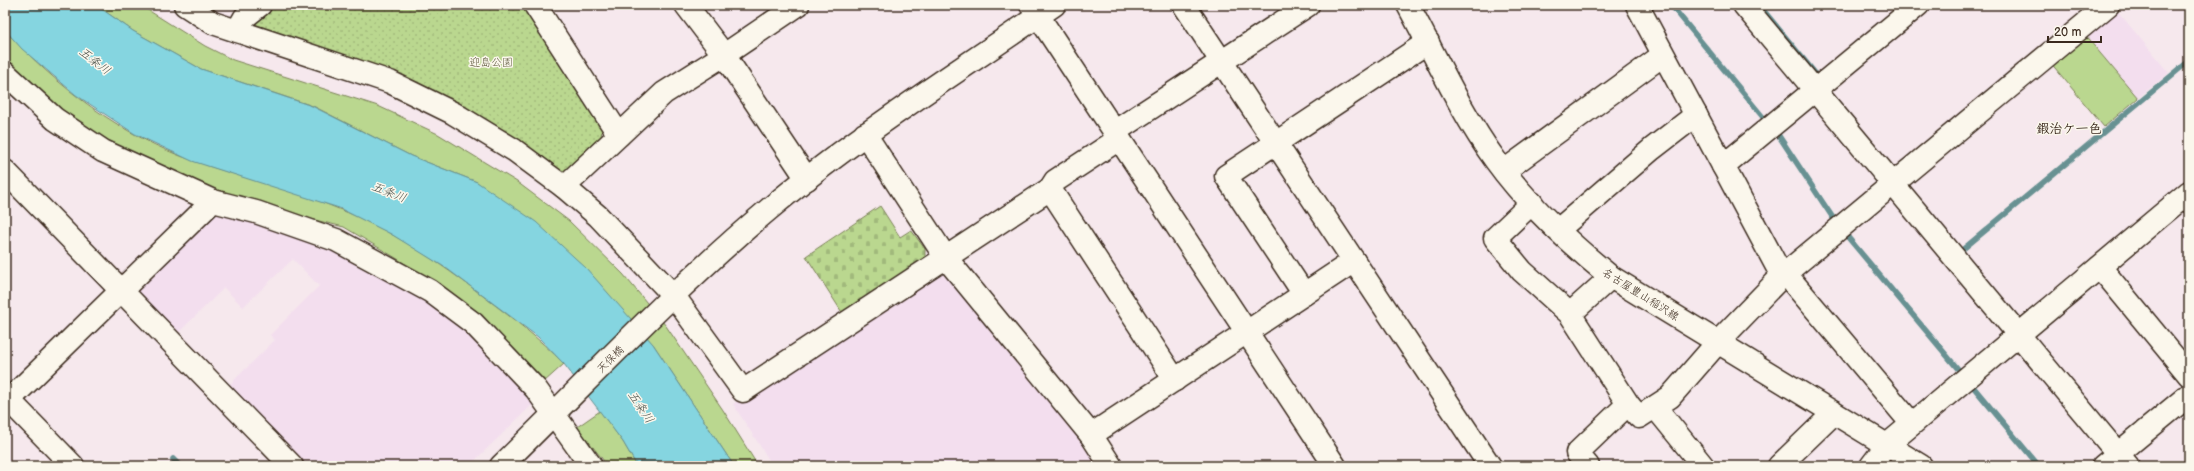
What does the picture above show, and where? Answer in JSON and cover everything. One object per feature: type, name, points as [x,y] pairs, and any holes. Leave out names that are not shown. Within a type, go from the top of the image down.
[{"type":"street","points":[[185,5],[213,23],[390,82],[453,113],[514,150],[564,187],[598,216],[667,303],[743,391],[1050,189],[1054,182],[1116,135],[1222,61],[1308,5]]},
{"type":"street","points":[[237,31],[245,17],[260,5]]},
{"type":"street","points":[[534,5],[619,135]]},
{"type":"street","points":[[686,5],[724,55],[807,179]]},
{"type":"street","points":[[564,187],[664,93],[798,5]]},
{"type":"street","points":[[1184,5],[1490,466]]},
{"type":"street","name":"名古屋豊山稲沢線","points":[[1408,5],[1465,110],[1504,171],[1558,230],[1611,277],[1921,466]]},
{"type":"street","points":[[1637,5],[1723,166],[1784,274],[1912,424]]},
{"type":"street","points":[[1744,5],[2019,335],[2116,462],[2189,394]]},
{"type":"street","points":[[1723,166],[1918,5]]},
{"type":"street","points":[[1532,203],[1495,238],[1522,271],[1570,314],[1628,404],[1639,417],[1656,408],[1670,397],[1718,342],[1784,274],[2108,5]]},
{"type":"street","points":[[1041,9],[1116,135],[1335,466]]},
{"type":"street","name":"天保橋","points":[[502,466],[667,303],[769,209],[865,134],[1041,9]]},
{"type":"street","points":[[1304,294],[1226,176],[1428,42]]},
{"type":"street","points":[[1504,171],[1663,54]]},
{"type":"street","points":[[5,73],[55,119],[103,151],[213,201],[256,212],[336,240],[430,291],[473,323],[558,411],[591,466]]},
{"type":"street","points":[[1558,230],[1652,149],[1696,115]]},
{"type":"street","points":[[865,134],[946,258],[1090,435],[1111,466]]},
{"type":"street","points":[[5,171],[292,466]]},
{"type":"street","points":[[1050,189],[1175,380]]},
{"type":"street","points":[[1871,466],[1887,445],[2189,192]]},
{"type":"street","points":[[73,466],[6,400],[213,201]]},
{"type":"street","points":[[1090,435],[1354,261]]},
{"type":"street","points":[[2100,267],[2189,375]]},
{"type":"street","points":[[1570,314],[1611,277]]},
{"type":"street","points":[[1588,466],[1577,453],[1628,404]]},
{"type":"street","points":[[1656,408],[1703,466]]},
{"type":"street","points":[[1778,466],[1834,413]]},
{"type":"shaded area","points":[[2115,8],[2169,73],[2138,98],[2084,34]]},
{"type":"shaded area","points":[[217,211],[254,219],[368,261],[470,329],[534,403],[469,466],[303,466],[226,388],[275,340],[270,335],[319,286],[293,259],[243,307],[224,288],[175,336],[136,297],[136,287]]},
{"type":"shaded area","points":[[935,271],[944,272],[1068,423],[1097,466],[773,466],[733,404]]},
{"type":"green space","points":[[96,5],[140,5],[205,46],[233,60],[378,106],[438,134],[517,182],[569,221],[623,274],[666,326],[723,410],[758,466],[734,466],[653,344],[477,182],[411,156],[313,106],[201,69],[133,31]]},
{"type":"green space","name":"迎島公園","points":[[273,5],[521,5],[596,119],[602,130],[601,136],[564,172],[557,172],[256,32],[254,19]]},
{"type":"green space","points":[[5,30],[46,71],[68,89],[92,107],[141,138],[194,161],[321,202],[358,217],[396,237],[432,259],[466,283],[525,328],[564,364],[544,382],[442,288],[344,227],[236,201],[109,146],[30,85],[5,59]]},
{"type":"green space","points":[[2084,34],[2138,98],[2104,127],[2050,62]]},
{"type":"green space","points":[[880,206],[900,237],[911,230],[925,249],[925,260],[843,314],[806,256]]},
{"type":"green space","points":[[600,411],[623,442],[637,466],[608,466],[577,427]]},
{"type":"water","name":"五条川","points":[[5,5],[96,5],[133,31],[201,69],[312,106],[411,156],[477,182],[536,222],[586,268],[653,344],[734,466],[637,466],[623,442],[564,364],[538,337],[446,268],[391,234],[339,208],[192,161],[135,134],[76,95],[22,49],[5,30]]},
{"type":"waterway","points":[[1671,5],[1767,122]]},
{"type":"waterway","points":[[1759,5],[1819,78]]},
{"type":"waterway","points":[[1962,250],[2189,61]]},
{"type":"waterway","points":[[1775,130],[1835,221]]},
{"type":"waterway","points":[[1846,235],[1963,375]]},
{"type":"waterway","points":[[1970,383],[2039,466]]},
{"type":"waterway","points":[[173,459],[180,466]]},
{"type":"district","name":"鍜治ケ一色","points":[[2069,128]]}]
